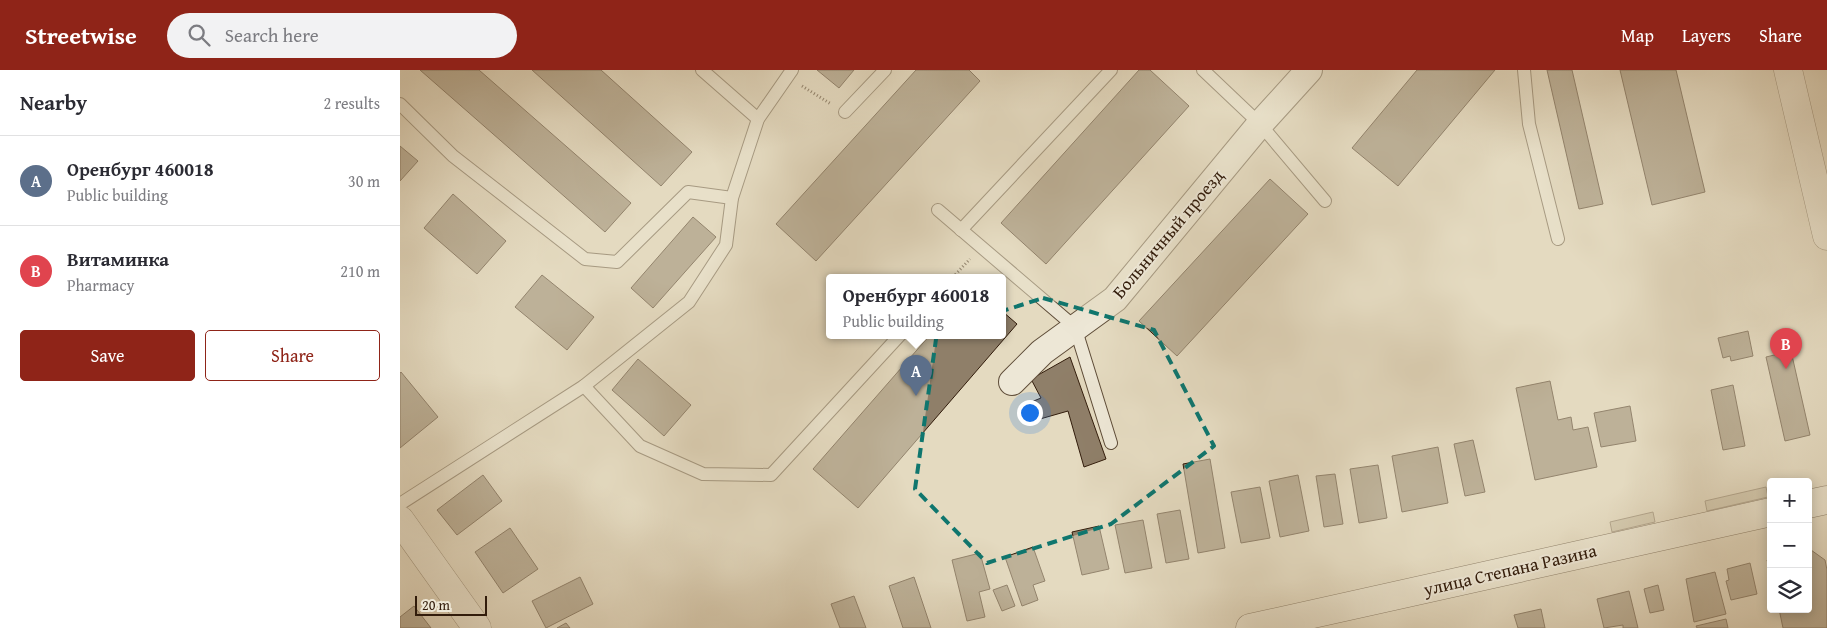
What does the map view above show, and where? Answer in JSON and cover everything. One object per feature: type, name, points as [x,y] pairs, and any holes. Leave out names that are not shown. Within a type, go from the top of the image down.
[{"type":"main road","points":[[1788,70],[1827,236]]},
{"type":"main road","points":[[1812,503],[1827,500]]},
{"type":"main road","name":"улица Степана Разина","points":[[1250,628],[1767,513]]},
{"type":"main road","points":[[400,520],[477,628]]},
{"type":"street","name":"Больничный проезд","points":[[1012,382],[1042,352],[1115,299],[1260,124],[1309,70]]},
{"type":"lane","points":[[702,70],[758,119]]},
{"type":"lane","points":[[845,112],[885,70]]},
{"type":"lane","points":[[962,230],[1111,70]]},
{"type":"lane","points":[[1203,70],[1260,124],[1325,201]]},
{"type":"lane","points":[[1524,70],[1529,124],[1558,239]]},
{"type":"lane","points":[[400,504],[584,386],[689,302],[726,245],[732,198],[758,119],[789,73]]},
{"type":"lane","points":[[400,104],[453,156],[585,259],[617,262],[688,192],[732,198]]},
{"type":"lane","points":[[938,210],[980,248],[1075,327],[1111,443]]},
{"type":"lane","points":[[584,386],[640,446],[703,474],[771,475],[896,339]]},
{"type":"path","points":[[789,73],[845,112]]},
{"type":"path","points":[[956,274],[980,248]]},
{"type":"highlighted area","points":[[1043,298],[1154,330],[1214,446],[1111,524],[987,563],[915,489],[937,332]]},
{"type":"shaded area","points":[[1766,487],[1767,492],[1767,497],[1707,511],[1705,501]]},
{"type":"shaded area","points":[[1653,512],[1655,522],[1612,532],[1610,522]]},
{"type":"building","points":[[420,70],[479,70],[631,203],[605,232]]},
{"type":"building","points":[[532,70],[601,70],[692,152],[661,186]]},
{"type":"building","points":[[817,70],[854,70],[839,88]]},
{"type":"building","points":[[916,70],[969,70],[980,81],[816,261],[776,224]]},
{"type":"building","points":[[1139,70],[1150,70],[1189,106],[1046,264],[1001,223]]},
{"type":"building","points":[[1417,70],[1495,70],[1398,186],[1352,148]]},
{"type":"building","points":[[1547,70],[1572,70],[1603,204],[1579,209]]},
{"type":"building","points":[[1620,70],[1676,70],[1705,192],[1652,205]]},
{"type":"building","points":[[400,146],[418,161],[400,181]]},
{"type":"building","points":[[1270,179],[1308,214],[1177,356],[1139,321]]},
{"type":"building","points":[[453,194],[506,241],[477,274],[424,228]]},
{"type":"building","points":[[693,217],[716,237],[653,308],[631,288]]},
{"type":"building","points":[[542,275],[594,317],[567,350],[515,307]]},
{"type":"building","points":[[1006,314],[1017,324],[1006,337]]},
{"type":"building","points":[[1748,331],[1753,356],[1731,361],[1730,356],[1723,358],[1718,338]]},
{"type":"building","points":[[927,339],[1004,339],[858,508],[813,469]]},
{"type":"building","points":[[1791,351],[1810,435],[1785,441],[1766,357]]},
{"type":"building","points":[[1070,357],[1106,459],[1084,467],[1068,411],[1026,423],[1019,407],[1041,398],[1031,379]]},
{"type":"building","points":[[638,359],[691,405],[664,436],[612,390]]},
{"type":"building","points":[[400,373],[438,417],[400,448]]},
{"type":"building","points":[[1550,381],[1558,420],[1571,417],[1573,430],[1588,427],[1597,467],[1535,480],[1516,388]]},
{"type":"building","points":[[1733,385],[1745,446],[1723,450],[1711,390]]},
{"type":"building","points":[[1630,406],[1636,441],[1601,447],[1594,413]]},
{"type":"building","points":[[1473,440],[1485,492],[1465,496],[1454,444]]},
{"type":"building","points":[[1438,447],[1448,503],[1402,512],[1392,456]]},
{"type":"building","points":[[1210,459],[1225,548],[1198,553],[1183,464]]},
{"type":"building","points":[[1378,465],[1387,518],[1359,523],[1350,469]]},
{"type":"building","points":[[1335,474],[1343,524],[1324,527],[1316,476]]},
{"type":"building","points":[[483,475],[502,501],[457,535],[437,510]]},
{"type":"building","points":[[1298,475],[1309,531],[1280,537],[1269,481]]},
{"type":"building","points":[[1260,487],[1270,538],[1241,543],[1231,492]]},
{"type":"building","points":[[1180,510],[1189,559],[1166,563],[1157,514]]},
{"type":"building","points":[[1143,520],[1152,568],[1125,573],[1115,525]]},
{"type":"building","points":[[1099,526],[1109,569],[1082,575],[1072,532]]},
{"type":"building","points":[[510,528],[538,569],[503,593],[475,552]]},
{"type":"building","points":[[1033,547],[1045,581],[1033,585],[1038,600],[1022,606],[1005,557]]},
{"type":"building","points":[[1812,551],[1825,560],[1827,570],[1827,628],[1783,628],[1780,613],[1812,613]]},
{"type":"building","points":[[980,553],[990,589],[979,592],[985,617],[967,621],[952,560]]},
{"type":"building","points":[[1750,563],[1757,594],[1731,600],[1726,581],[1729,580],[1727,569]]},
{"type":"building","points":[[1715,572],[1726,614],[1694,622],[1686,579]]},
{"type":"building","points":[[580,577],[593,604],[546,628],[532,601]]},
{"type":"building","points":[[914,577],[931,628],[903,628],[889,586]]},
{"type":"building","points":[[1007,585],[1015,606],[1002,611],[993,590]]},
{"type":"building","points":[[1658,585],[1664,610],[1650,613],[1644,589]]},
{"type":"building","points":[[1629,591],[1638,628],[1623,628],[1623,625],[1604,628],[1597,599]]},
{"type":"building","points":[[854,596],[866,628],[840,628],[831,604]]},
{"type":"building","points":[[414,606],[431,628],[400,628],[400,617]]},
{"type":"building","points":[[1541,609],[1545,628],[1518,628],[1514,615]]},
{"type":"building","points":[[1726,619],[1728,628],[1697,628],[1696,626]]},
{"type":"building","points":[[566,623],[570,628],[557,628]]},
{"type":"place","name":"Витаминка","points":[[1786,369]]},
{"type":"place","name":"Оренбург 460018","points":[[916,396]]}]
